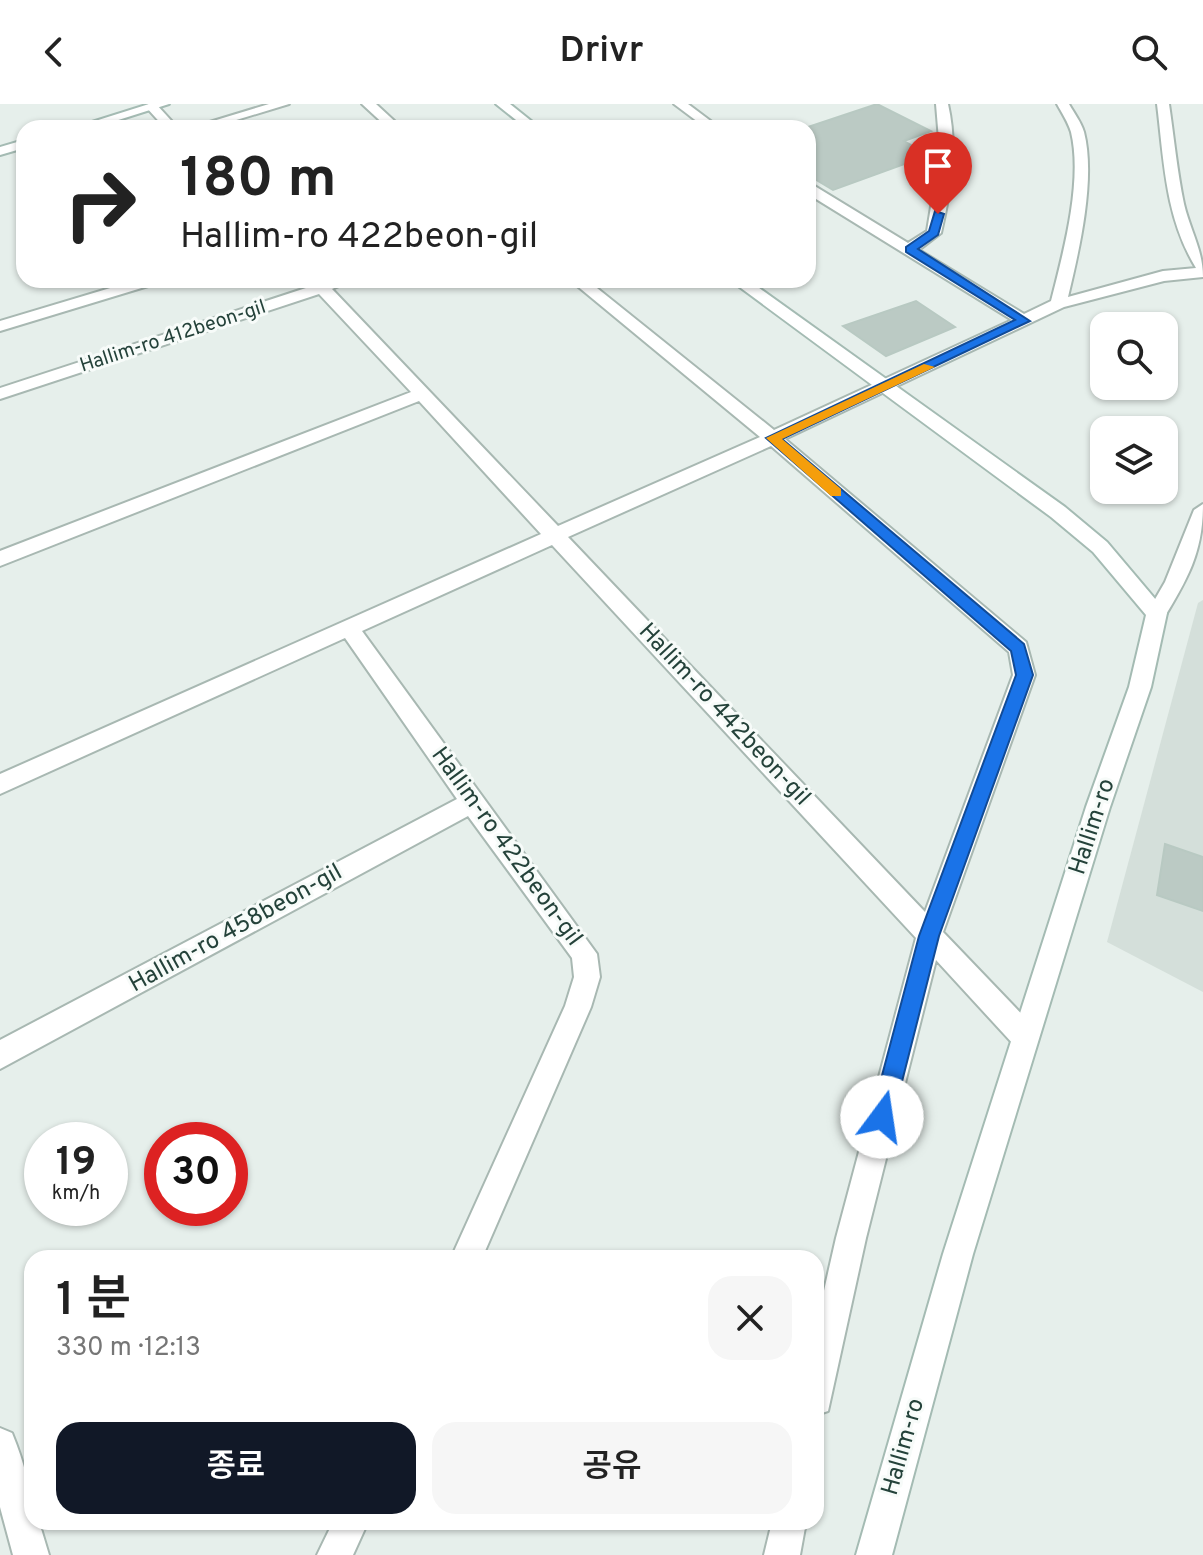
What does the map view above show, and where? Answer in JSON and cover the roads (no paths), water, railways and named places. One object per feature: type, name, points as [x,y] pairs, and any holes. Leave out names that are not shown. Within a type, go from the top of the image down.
[{"type":"street","points":[[225,120],[283,104]]},
{"type":"street","points":[[368,104],[387,120]]},
{"type":"street","points":[[502,104],[523,120]]},
{"type":"street","points":[[680,104],[703,120]]},
{"type":"street","points":[[910,249],[934,233],[946,158],[946,120],[942,104]]},
{"type":"street","points":[[1058,304],[1067,270],[1078,165],[1077,132],[1063,104]]},
{"type":"street","points":[[0,784],[886,387],[1058,304],[1163,276],[1203,270],[1183,231],[1169,171],[1163,104]]},
{"type":"street","points":[[108,120],[158,106]]},
{"type":"street","points":[[816,193],[1024,321]]},
{"type":"street","points":[[0,326],[126,288]]},
{"type":"street","name":"Hallim-ro 412beon-gil","points":[[0,394],[306,288]]},
{"type":"street","name":"Hallim-ro 442beon-gil","points":[[322,288],[557,535],[1025,1037]]},
{"type":"street","points":[[588,288],[773,438],[1019,648],[1024,675],[929,936],[851,1238],[824,1362]]},
{"type":"street","points":[[749,288],[1058,512],[1100,547],[1157,613]]},
{"type":"street","points":[[0,559],[422,394]]},
{"type":"street","name":"Hallim-ro","points":[[874,1555],[958,1254],[1098,807],[1140,687],[1157,613],[1175,583],[1203,510]]},
{"type":"street","name":"Hallim-ro 422beon-gil","points":[[349,628],[584,954],[587,977],[578,1007],[470,1250]]},
{"type":"street","name":"Hallim-ro 458beon-gil","points":[[0,1055],[472,802]]},
{"type":"street","points":[[0,1445],[31,1555]]},
{"type":"street","points":[[335,1555],[347,1530]]},
{"type":"street","points":[[782,1555],[787,1530]]}]
